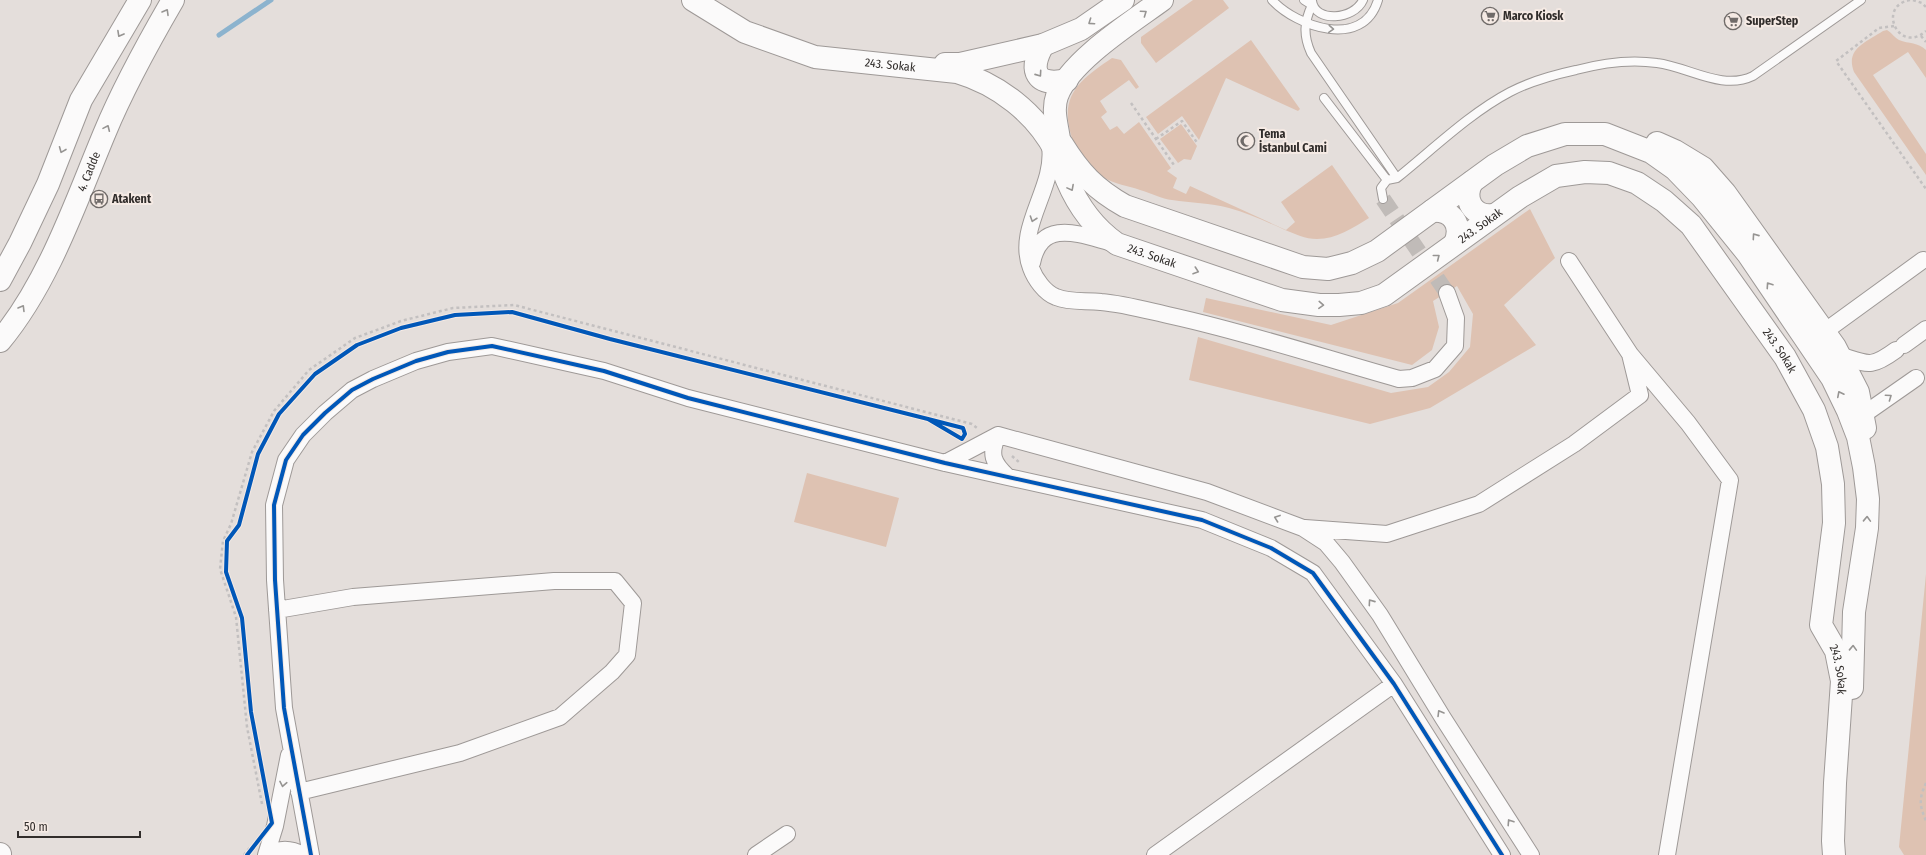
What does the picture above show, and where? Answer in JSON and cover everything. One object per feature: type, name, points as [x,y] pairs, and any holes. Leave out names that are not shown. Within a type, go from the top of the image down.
[{"type":"street","points":[[0,280],[20,244],[48,184],[81,100],[140,0]]},
{"type":"street","name":"4. Cadde","points":[[0,340],[10,329],[45,270],[129,80],[173,0]]},
{"type":"street","name":"243. Sokak","points":[[693,0],[746,32],[815,57],[957,72],[977,78],[1005,94],[1024,110],[1054,140],[1090,182],[1107,196],[1125,206],[1303,267],[1328,269],[1352,263],[1377,250],[1472,182],[1527,146],[1565,134],[1605,134],[1651,152],[1675,169],[1702,196],[1743,248],[1832,378],[1848,410],[1858,437],[1868,499],[1867,528],[1854,612],[1846,855]]},
{"type":"street","points":[[892,64],[960,64],[1043,45],[1081,29],[1124,0]]},
{"type":"street","points":[[1162,0],[1099,46],[1067,80],[1057,97],[1051,166],[1032,223],[1026,250],[1031,269],[1044,289],[1055,297],[1072,301],[1101,302],[1188,320],[1399,379],[1412,378],[1435,369],[1455,346],[1456,318],[1447,293]]},
{"type":"street","points":[[1043,45],[1036,58],[1035,67],[1039,76],[1046,82],[1054,83],[1067,80]]},
{"type":"street","name":"243. Sokak","points":[[960,64],[982,70],[1001,80],[1023,97],[1041,116],[1054,140],[1056,152],[1067,181],[1082,209],[1101,233],[1117,244],[1282,300],[1319,305],[1339,305],[1361,303],[1384,295],[1406,281],[1455,243],[1520,197],[1556,176],[1585,172],[1609,173],[1637,183],[1664,201],[1691,225],[1785,357],[1814,410],[1827,447],[1833,484],[1834,523],[1821,625],[1836,651],[1842,681],[1835,783],[1834,855]]},
{"type":"street","points":[[1605,134],[1651,141],[1676,152],[1703,168],[1725,193],[1824,332],[1858,392],[1866,430],[1864,467]]},
{"type":"street","points":[[1472,182],[1468,194],[1472,207],[1482,215],[1494,215]]},
{"type":"street","points":[[1432,211],[1444,211],[1455,220],[1458,231],[1455,243]]},
{"type":"street","points":[[1031,269],[1034,251],[1038,244],[1046,237],[1057,233],[1070,232],[1117,244]]},
{"type":"street","points":[[1824,332],[1923,260]]},
{"type":"street","points":[[1569,261],[1630,354],[1688,423],[1730,480],[1667,855]]},
{"type":"street","points":[[1838,355],[1868,364],[1880,362],[1900,347],[1924,335]]},
{"type":"street","points":[[311,855],[284,708],[275,580],[274,505],[286,460],[303,435],[325,413],[352,390],[373,379],[416,361],[448,352],[492,346],[604,371],[688,398],[944,463],[1202,520],[1271,548],[1313,573],[1394,684],[1502,855]]},
{"type":"street","points":[[1630,354],[1640,395]]},
{"type":"street","points":[[1863,415],[1922,374]]},
{"type":"street","points":[[1303,528],[1387,534],[1478,504],[1574,444],[1640,395],[1665,397]]},
{"type":"street","points":[[994,439],[994,456],[996,465],[1007,476]]},
{"type":"street","points":[[944,463],[994,439],[1207,492],[1303,528],[1326,543],[1342,562],[1380,614],[1443,718],[1531,855]]},
{"type":"street","points":[[277,610],[353,597],[554,581],[615,581],[633,603],[627,655],[612,672],[560,717],[460,753],[299,792]]},
{"type":"street","points":[[1155,855],[1394,684]]},
{"type":"street","points":[[291,745],[275,826],[260,849],[275,851],[284,849],[294,850],[303,855]]},
{"type":"street","points":[[756,855],[787,834]]},
{"type":"lane","points":[[1272,0],[1284,11],[1306,23],[1324,28],[1346,29],[1365,21],[1371,15],[1378,0]]},
{"type":"lane","points":[[1304,0],[1312,3],[1326,15],[1339,16],[1356,10],[1363,0]]},
{"type":"lane","points":[[1383,199],[1381,188],[1387,180],[1397,178],[1476,115],[1504,96],[1527,84],[1592,65],[1641,62],[1671,65],[1721,81],[1737,82],[1753,76],[1861,0]]},
{"type":"lane","points":[[1312,3],[1306,23],[1305,36],[1311,53],[1397,178]]},
{"type":"lane","points":[[1324,98],[1387,180]]},
{"type":"path","points":[[1926,7],[1922,3],[1911,0],[1900,4],[1893,14],[1894,26],[1902,36],[1915,38],[1921,36],[1926,31]]},
{"type":"path","points":[[1894,26],[1879,28],[1836,61],[1926,189]]},
{"type":"path","points":[[1921,36],[1926,42]]},
{"type":"path","points":[[1131,103],[1174,165]]},
{"type":"path","points":[[1156,139],[1182,121],[1198,144]]},
{"type":"path","points":[[263,810],[246,727],[236,617],[220,569],[223,541],[231,524],[252,452],[274,412],[309,370],[355,338],[401,321],[453,308],[514,304],[972,424],[994,439],[1024,466]]},
{"type":"path","points":[[227,556],[227,541],[235,530]]},
{"type":"path","points":[[226,572],[242,618]]},
{"type":"path","points":[[1926,783],[1920,796],[1920,806],[1926,821]]},
{"type":"path","points":[[246,855],[260,849]]},
{"type":"shaded area","points":[[1193,0],[1223,0],[1229,8],[1156,63],[1141,43],[1141,37]]},
{"type":"shaded area","points":[[1887,30],[1899,40],[1917,44],[1926,50],[1926,78],[1908,52],[1873,75],[1926,154],[1926,175],[1854,72],[1852,57],[1855,52],[1864,43]]},
{"type":"shaded area","points":[[1251,40],[1300,109],[1298,111],[1226,78],[1199,140],[1182,116],[1158,134],[1146,117]]},
{"type":"shaded area","points":[[1112,58],[1121,60],[1139,87],[1136,89],[1129,80],[1100,101],[1107,112],[1101,117],[1110,130],[1117,126],[1124,134],[1139,122],[1171,168],[1167,171],[1177,178],[1173,188],[1186,194],[1190,186],[1286,230],[1295,222],[1281,202],[1332,165],[1369,218],[1338,235],[1324,239],[1308,238],[1296,235],[1236,210],[1215,205],[1168,199],[1103,177],[1091,168],[1077,149],[1071,134],[1068,114],[1069,103],[1078,86],[1093,71]]},
{"type":"shaded area","points":[[1181,124],[1197,146],[1191,160],[1184,159],[1178,163],[1160,139]]},
{"type":"shaded area","points":[[1530,209],[1555,258],[1504,305],[1536,345],[1430,408],[1370,424],[1189,380],[1198,337],[1391,393],[1428,387],[1449,372],[1470,347],[1473,314],[1457,286],[1433,301],[1439,327],[1432,350],[1412,365],[1203,312],[1206,298],[1331,325],[1398,303]]},
{"type":"shaded area","points":[[807,473],[899,498],[886,547],[794,522]]},
{"type":"shaded area","points":[[1926,574],[1926,855],[1904,855],[1899,847]]},
{"type":"waterway","points":[[219,35],[271,0]]},
{"type":"tunnel","points":[[1383,199],[1447,293]]},
{"type":"cycle path","points":[[247,855],[272,823],[251,712],[242,618],[226,572],[227,541],[239,525],[258,454],[279,414],[315,374],[357,345],[401,328],[455,315],[512,312],[610,339],[928,419],[963,428],[965,434],[962,439],[928,419]]},
{"type":"cycle path","points":[[311,855],[284,708],[275,580],[274,505],[286,460],[303,435],[325,413],[352,390],[373,379],[416,361],[448,352],[492,346],[604,371],[688,398],[945,463],[1202,520],[1271,548],[1313,573],[1394,684],[1502,855]]},
{"type":"place","name":"Marco Kiosk","points":[[1490,16]]},
{"type":"place","name":"SuperStep","points":[[1733,21]]},
{"type":"place","name":"Tema İstanbul Cami","points":[[1246,141]]},
{"type":"place","name":"Atakent","points":[[99,199]]}]
